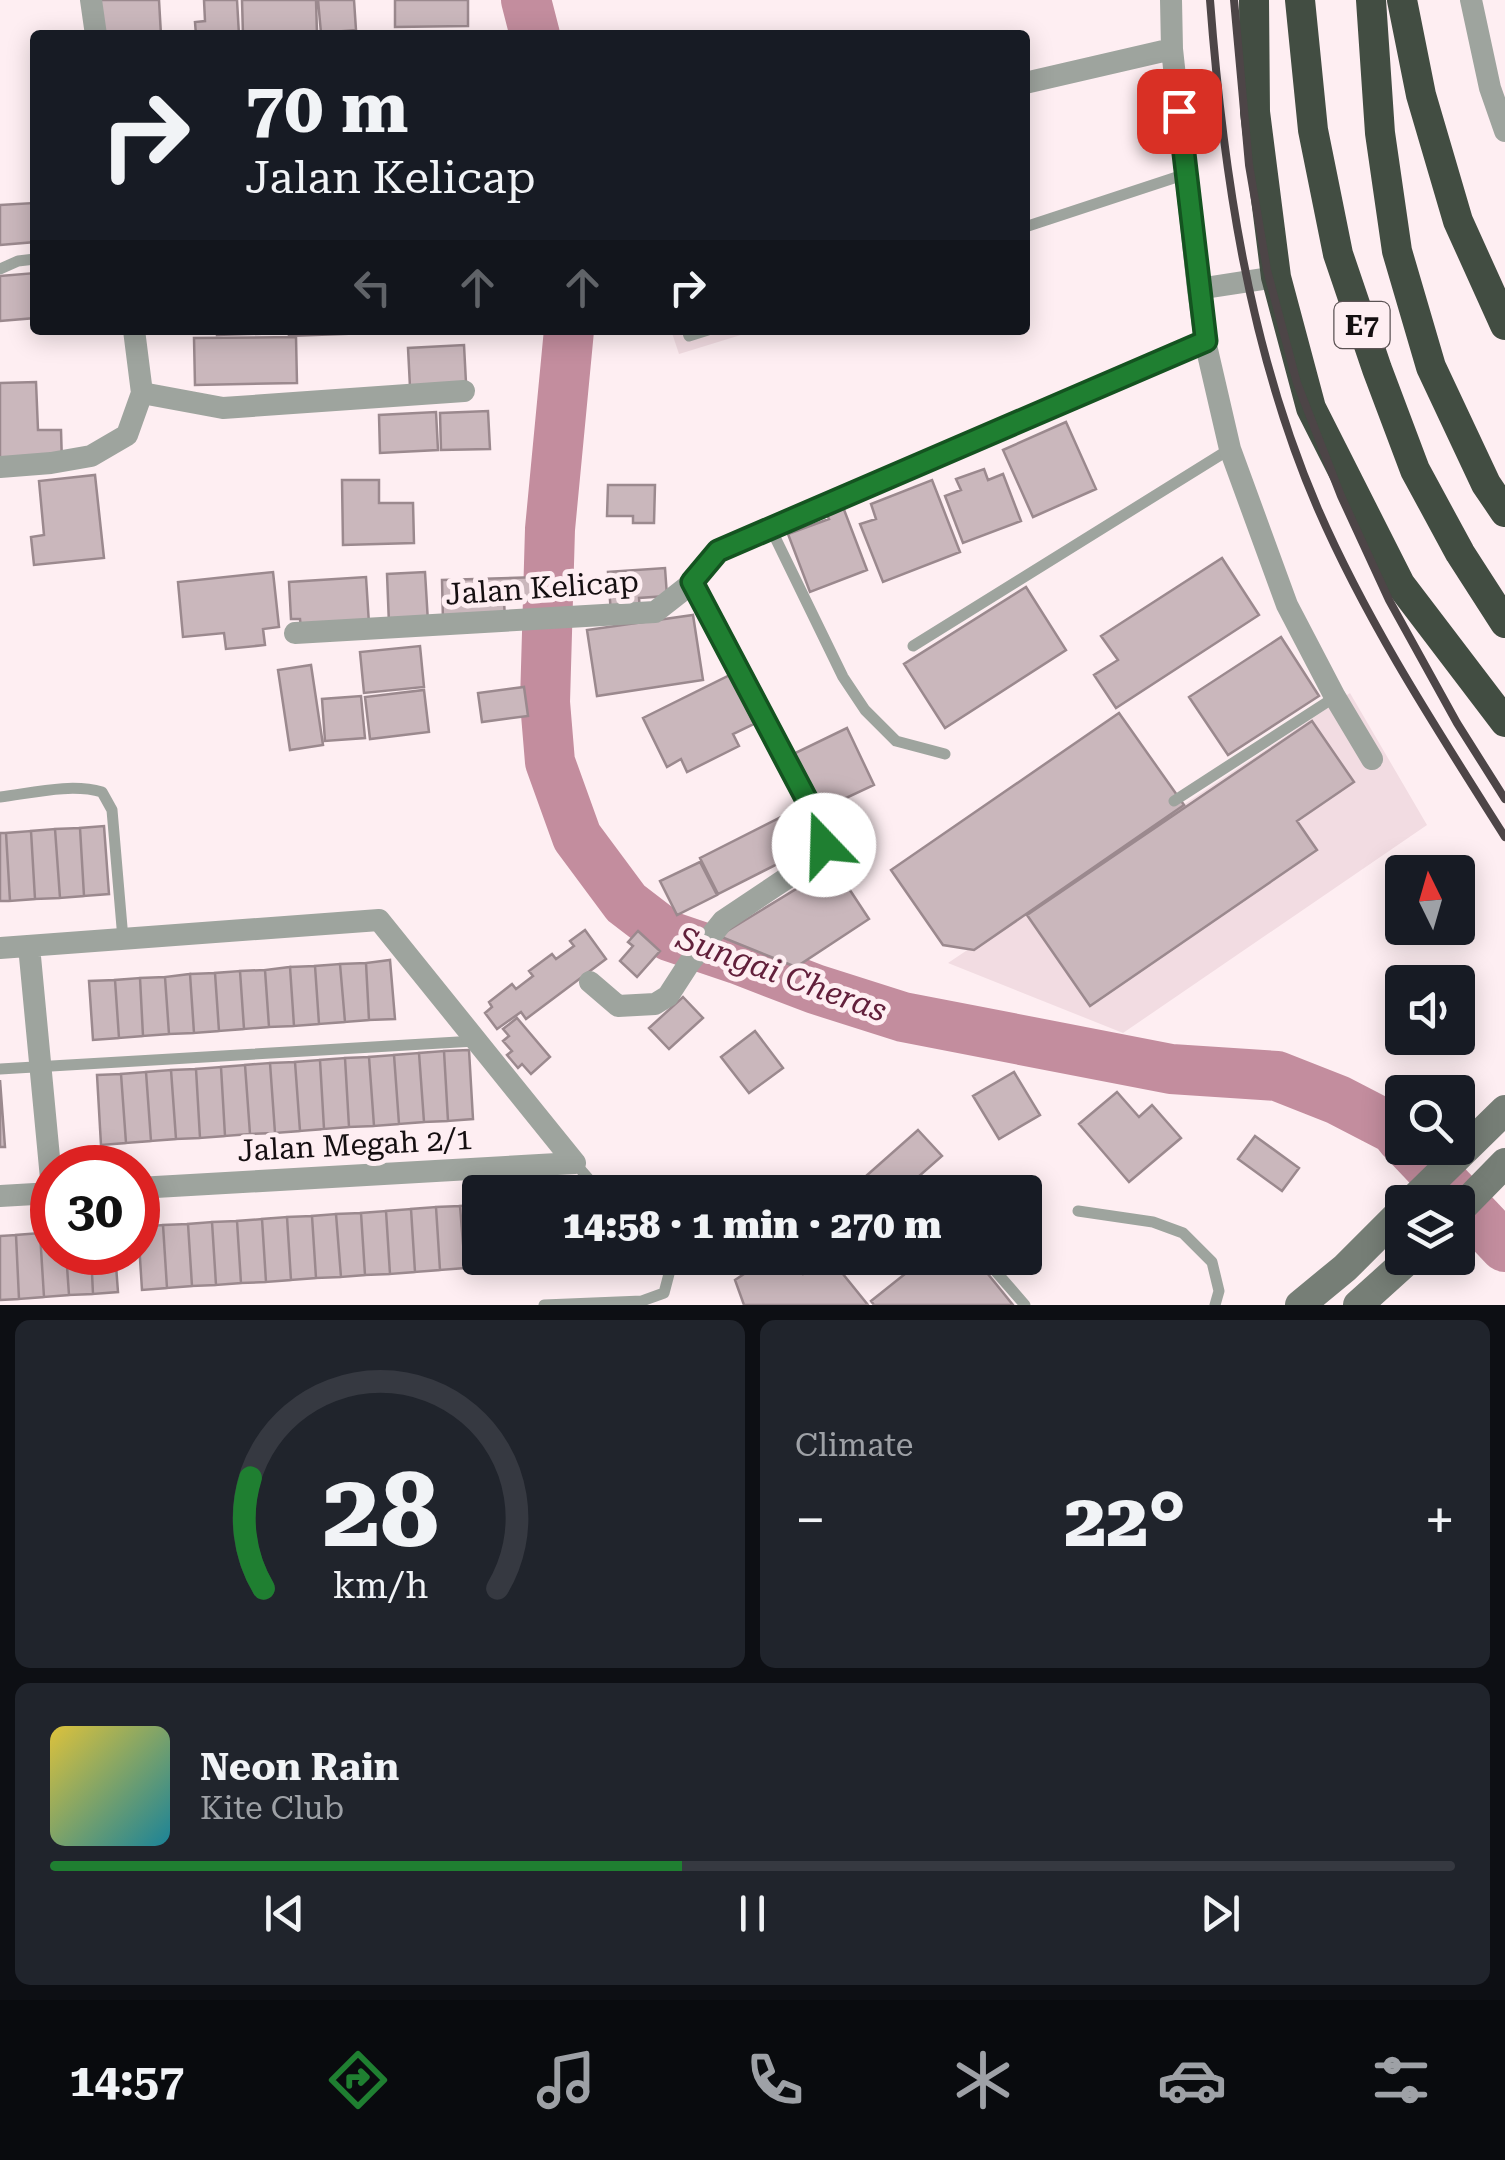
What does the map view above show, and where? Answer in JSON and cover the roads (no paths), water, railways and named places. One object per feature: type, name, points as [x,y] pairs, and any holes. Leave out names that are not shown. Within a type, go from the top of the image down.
[{"type":"highway","points":[[1254,0],[1255,112],[1276,277],[1311,408],[1400,584],[1505,722]]},
{"type":"highway","name":"E7","points":[[1300,0],[1314,130],[1338,254],[1415,470],[1460,553],[1505,623]]},
{"type":"highway","name":"E7","points":[[1370,0],[1380,133],[1396,250],[1431,367],[1486,484],[1505,512]]},
{"type":"highway","points":[[1402,0],[1421,95],[1458,221],[1505,325]]},
{"type":"main road","points":[[1430,1185],[1505,1110]]},
{"type":"main road","points":[[1475,1193],[1499,1169]]},
{"type":"main road","points":[[1300,1305],[1385,1229]]},
{"type":"main road","points":[[1358,1305],[1391,1275]]},
{"type":"street","points":[[92,0],[95,30]]},
{"type":"street","points":[[1171,0],[1172,49],[1198,289],[1230,449],[1286,604],[1334,697],[1372,759]]},
{"type":"street","points":[[1472,0],[1490,88],[1505,131]]},
{"type":"street","points":[[1030,82],[1172,49]]},
{"type":"street","points":[[1198,289],[1276,277]]},
{"type":"street","points":[[0,467],[91,456],[127,435],[142,393],[135,335]]},
{"type":"street","name":"Jalan Kelicap","points":[[295,632],[655,612],[692,582],[718,551],[1206,341]]},
{"type":"street","points":[[142,393],[223,408],[464,391]]},
{"type":"street","points":[[590,982],[618,1006],[655,1004],[668,996],[722,920],[812,862],[824,845],[818,821],[692,582]]},
{"type":"street","points":[[0,948],[379,920],[576,1163]]},
{"type":"street","points":[[30,946],[48,1145]]},
{"type":"street","name":"Jalan Megah 2/1","points":[[160,1187],[576,1163]]},
{"type":"street","points":[[0,1196],[30,1193]]},
{"type":"lane","points":[[1030,224],[1186,174]]},
{"type":"lane","points":[[0,269],[30,260]]},
{"type":"lane","points":[[913,646],[1230,449]]},
{"type":"lane","points":[[770,526],[843,677],[865,710],[896,741],[945,754]]},
{"type":"lane","points":[[1174,801],[1334,697]]},
{"type":"lane","points":[[0,797],[70,789],[102,792],[112,810],[123,939]]},
{"type":"lane","points":[[0,1068],[478,1041]]},
{"type":"lane","points":[[576,1163],[586,1175]]},
{"type":"lane","points":[[1078,1211],[1153,1222],[1183,1233],[1212,1262],[1219,1292],[1215,1305]]},
{"type":"lane","points":[[544,1305],[642,1301],[664,1293],[669,1275]]},
{"type":"lane","points":[[999,1275],[1025,1305]]},
{"type":"waterway","name":"Sungai Cheras","points":[[526,0],[534,30]]},
{"type":"waterway","name":"Sungai Cheras","points":[[569,335],[550,529],[545,702],[550,762],[577,837],[626,903],[669,936],[903,1017],[1171,1069],[1277,1076],[1338,1100],[1385,1124]]},
{"type":"waterway","name":"Sungai Cheras","points":[[1427,1165],[1505,1247]]},
{"type":"railway","points":[[1210,0],[1223,130],[1243,259],[1257,323],[1294,448],[1359,594],[1505,837]]},
{"type":"railway","points":[[1234,0],[1249,165],[1267,270],[1297,383],[1341,496],[1389,600],[1457,723],[1505,799]]}]
